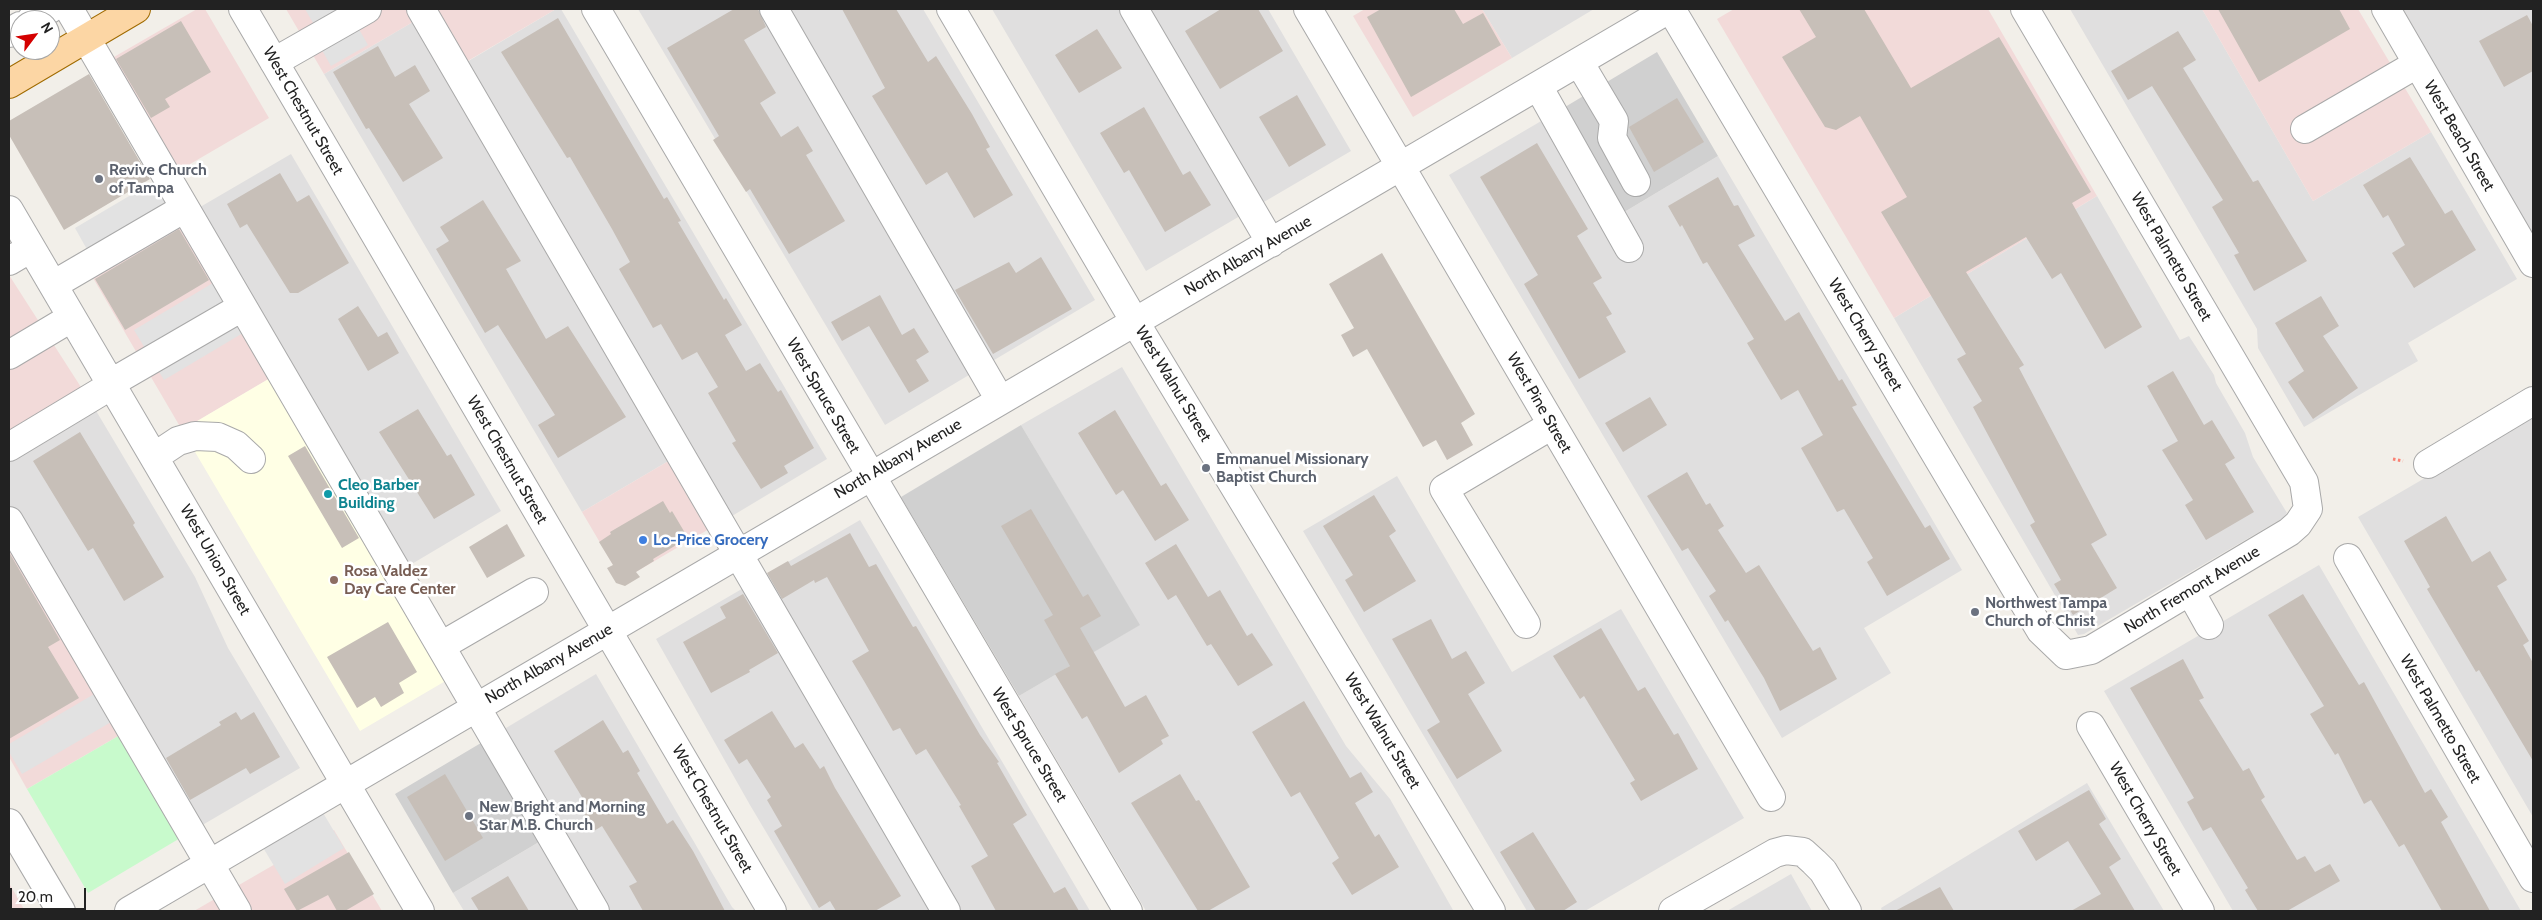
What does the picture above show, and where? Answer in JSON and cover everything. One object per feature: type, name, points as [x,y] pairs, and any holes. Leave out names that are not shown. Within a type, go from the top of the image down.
[{"type":"main road","points":[[9,84],[136,9]]},
{"type":"street","points":[[68,9],[595,911]]},
{"type":"street","name":"West Chestnut Street","points":[[244,9],[772,911]]},
{"type":"street","points":[[274,62],[367,9]]},
{"type":"street","points":[[421,9],[946,911]]},
{"type":"street","name":"West Spruce Street","points":[[596,9],[1128,911]]},
{"type":"street","points":[[774,9],[1000,400]]},
{"type":"street","name":"West Walnut Street","points":[[951,9],[1135,322],[1491,911]]},
{"type":"street","points":[[1134,9],[1271,242]]},
{"type":"street","name":"West Pine Street","points":[[1308,9],[1771,797]]},
{"type":"street","name":"North Albany Avenue","points":[[128,911],[738,552],[1670,9]]},
{"type":"street","name":"West Cherry Street","points":[[1670,9],[2041,631],[2066,655]]},
{"type":"street","name":"West Palmetto Street","points":[[2025,9],[2304,482],[2308,509]]},
{"type":"street","name":"West Beach Street","points":[[2386,9],[2533,264]]},
{"type":"street","points":[[1579,62],[1614,121],[1612,138],[1636,182]]},
{"type":"street","points":[[2305,129],[2417,64]]},
{"type":"street","points":[[1538,86],[1629,248]]},
{"type":"street","name":"West Union Street","points":[[9,210],[20,255],[53,285],[420,911]]},
{"type":"street","points":[[53,285],[178,212]]},
{"type":"street","points":[[9,447],[237,310]]},
{"type":"street","points":[[9,355],[72,318]]},
{"type":"street","points":[[2428,464],[2533,401]]},
{"type":"street","points":[[1526,624],[1444,489],[1552,425]]},
{"type":"street","points":[[154,456],[178,442],[195,436],[218,437],[236,445],[251,459]]},
{"type":"street","name":"North Fremont Avenue","points":[[2066,655],[2091,650],[2190,592],[2289,532],[2298,524],[2308,509]]},
{"type":"street","points":[[9,521],[237,911]]},
{"type":"street","name":"West Palmetto Street","points":[[2348,558],[2533,878]]},
{"type":"street","points":[[440,646],[534,592]]},
{"type":"street","points":[[2190,592],[2209,625]]},
{"type":"street","name":"West Cherry Street","points":[[2091,726],[2200,911]]},
{"type":"street","points":[[9,823],[60,911]]},
{"type":"street","points":[[1673,911],[1774,853],[1786,850],[1803,852],[1823,871],[1847,911]]},
{"type":"shaded area","points":[[197,9],[205,9],[269,118],[173,174],[107,61]]},
{"type":"shaded area","points":[[286,9],[556,9],[449,72],[418,19],[324,74]]},
{"type":"shaded area","points":[[305,9],[367,9],[352,17],[368,45],[331,66],[315,38],[320,35]]},
{"type":"shaded area","points":[[556,9],[561,9],[827,459],[717,525],[677,456],[582,512],[324,74],[418,19],[450,72]]},
{"type":"shaded area","points":[[638,9],[923,9],[1095,300],[885,425]]},
{"type":"shaded area","points":[[992,9],[1268,9],[1351,151],[1146,271]]},
{"type":"shaded area","points":[[1365,9],[1482,9],[1512,58],[1413,117],[1353,16]]},
{"type":"shaded area","points":[[1482,9],[1594,9],[1512,58]]},
{"type":"shaded area","points":[[1734,9],[1988,9],[2097,196],[1894,318],[1717,19]]},
{"type":"shaded area","points":[[2070,9],[2202,9],[2313,201],[2431,132],[2517,279],[2408,343],[2418,361],[2304,427],[2258,348],[2257,329]]},
{"type":"shaded area","points":[[2202,9],[2358,9],[2431,132],[2313,201]]},
{"type":"shaded area","points":[[2400,9],[2533,9],[2533,236]]},
{"type":"shaded area","points":[[1657,52],[1718,156],[1621,214],[1560,110]]},
{"type":"shaded area","points":[[1560,110],[1621,214],[1718,156],[1962,570],[1864,628],[1891,673],[1782,738],[1449,175]]},
{"type":"shaded area","points":[[291,154],[501,511],[405,568],[195,210]]},
{"type":"shaded area","points":[[158,179],[178,212],[94,262],[75,228]]},
{"type":"shaded area","points":[[2097,196],[2180,340],[2189,336],[2214,375],[2216,383],[2245,433],[2253,457],[2287,513],[2283,518],[2084,634],[2078,635],[1894,318]]},
{"type":"shaded area","points":[[189,223],[277,374],[182,430],[93,278]]},
{"type":"shaded area","points":[[9,275],[95,409],[9,460]]},
{"type":"shaded area","points":[[218,280],[248,330],[164,380],[134,330]]},
{"type":"shaded area","points":[[1122,367],[1346,746],[1390,799],[1453,910],[1146,911],[1019,696],[1139,625],[1021,425]]},
{"type":"shaded area","name":"Rosa Valdez Day Care Center","points":[[277,374],[454,676],[360,731],[182,430]]},
{"type":"shaded area","points":[[95,409],[195,577],[228,648],[300,768],[187,834],[9,526],[9,460]]},
{"type":"shaded area","points":[[2533,415],[2533,817],[2358,517]]},
{"type":"shaded area","points":[[1021,425],[1140,625],[1019,696],[901,497]]},
{"type":"shaded area","points":[[677,456],[716,525],[622,580],[582,512]]},
{"type":"shaded area","points":[[1397,476],[1512,672],[1621,609],[1744,818],[1585,911],[1527,911],[1303,531]]},
{"type":"shaded area","points":[[860,520],[1090,911],[813,911],[750,805],[656,639]]},
{"type":"shaded area","points":[[9,526],[127,731],[27,789],[9,757]]},
{"type":"shaded area","points":[[2319,565],[2521,911],[2233,911],[2104,691]]},
{"type":"shaded area","points":[[596,674],[736,911],[464,911],[453,893],[544,839],[486,740]]},
{"type":"shaded area","points":[[101,690],[118,718],[22,774],[9,752],[9,744]]},
{"type":"shaded area","name":"New Bright and Morning Star M.B. Church","points":[[486,740],[544,839],[453,893],[395,794]]},
{"type":"shaded area","points":[[2087,783],[2164,911],[1882,911],[1881,908]]},
{"type":"shaded area","points":[[316,801],[344,848],[285,884],[256,836]]},
{"type":"shaded area","points":[[334,830],[382,911],[194,911]]},
{"type":"shaded area","points":[[1791,874],[1812,911],[1727,911]]},
{"type":"shaded area","points":[[9,883],[25,911],[9,911]]},
{"type":"green space","points":[[127,731],[187,834],[88,893],[27,789]]},
{"type":"building","points":[[734,9],[758,9],[766,27],[744,40],[776,93],[760,103],[781,137],[798,126],[813,151],[806,155],[845,221],[789,254],[750,189],[746,192],[713,140],[719,136],[667,48]]},
{"type":"building","points":[[842,9],[896,9],[928,62],[936,56],[972,114],[990,147],[986,149],[1013,195],[974,218],[947,172],[926,185],[872,96],[885,88]]},
{"type":"building","points":[[1221,9],[1258,9],[1283,51],[1220,89],[1185,31]]},
{"type":"building","points":[[1381,9],[1454,9],[1463,24],[1483,13],[1501,45],[1411,97],[1367,17]]},
{"type":"building","points":[[1799,9],[1864,9],[1911,88],[1999,37],[2091,192],[2072,203],[2142,327],[2105,349],[2061,273],[2052,279],[2026,237],[1966,272],[2024,365],[2019,368],[2107,535],[2091,544],[2117,588],[2073,615],[2054,584],[2061,580],[2030,525],[2035,522],[1973,407],[1982,401],[1957,359],[1966,354],[1881,212],[1907,197],[1860,116],[1836,130],[1825,127],[1782,57],[1816,37]]},
{"type":"building","points":[[2218,9],[2339,9],[2350,29],[2259,82]]},
{"type":"building","points":[[2527,15],[2533,26],[2533,71],[2504,87],[2479,41]]},
{"type":"building","points":[[558,18],[664,199],[667,197],[681,221],[678,222],[724,300],[726,298],[742,325],[725,335],[746,371],[760,363],[778,392],[781,390],[814,448],[784,466],[788,473],[761,489],[732,443],[736,441],[708,393],[718,387],[697,352],[682,360],[661,324],[653,328],[619,269],[630,262],[612,229],[570,157],[567,158],[501,52]]},
{"type":"building","points":[[181,21],[211,72],[165,99],[170,107],[151,118],[116,59]]},
{"type":"building","points":[[1097,29],[1122,68],[1079,93],[1055,55]]},
{"type":"building","points":[[2178,31],[2196,60],[2183,68],[2253,182],[2258,180],[2307,261],[2254,291],[2234,255],[2239,253],[2212,207],[2223,200],[2152,86],[2128,100],[2111,71]]},
{"type":"building","points":[[378,46],[395,77],[415,65],[430,91],[409,104],[443,158],[403,182],[369,128],[366,129],[333,72]]},
{"type":"building","name":"Revive Church of Tampa","points":[[89,74],[150,179],[64,230],[9,135],[9,121]]},
{"type":"building","points":[[1297,95],[1326,145],[1289,167],[1259,117]]},
{"type":"building","points":[[1677,98],[1704,142],[1654,172],[1629,127]]},
{"type":"building","points":[[1144,107],[1183,175],[1190,171],[1211,205],[1165,232],[1129,170],[1124,173],[1100,133]]},
{"type":"building","points":[[1537,143],[1588,229],[1577,236],[1602,278],[1593,283],[1612,314],[1606,317],[1626,352],[1579,379],[1524,284],[1538,275],[1480,177]]},
{"type":"building","points":[[2410,157],[2445,214],[2452,210],[2476,250],[2414,288],[2392,253],[2405,245],[2388,215],[2383,218],[2363,185]]},
{"type":"building","points":[[280,173],[297,202],[309,195],[349,263],[298,293],[290,293],[247,224],[240,228],[227,204]]},
{"type":"building","points":[[1718,177],[1734,206],[1738,205],[1755,236],[1738,245],[1785,321],[1799,312],[1839,381],[1842,379],[1857,405],[1852,407],[1925,528],[1930,525],[1950,559],[1887,596],[1867,562],[1873,558],[1844,509],[1837,512],[1801,448],[1823,435],[1798,390],[1781,400],[1747,343],[1754,339],[1707,262],[1703,264],[1682,225],[1680,227],[1668,206]]},
{"type":"building","points":[[483,200],[521,261],[506,269],[546,339],[568,326],[626,417],[558,458],[538,425],[555,415],[498,325],[485,333],[436,249],[449,241],[440,227]]},
{"type":"building","points":[[179,229],[209,280],[125,330],[95,279]]},
{"type":"building","points":[[1382,253],[1475,414],[1461,423],[1473,445],[1447,460],[1436,440],[1423,447],[1367,349],[1353,357],[1341,335],[1354,328],[1329,284]]},
{"type":"building","points":[[1041,257],[1072,309],[993,354],[955,290],[1009,262],[1016,273]]},
{"type":"building","points":[[880,295],[902,335],[914,328],[929,352],[916,360],[929,381],[909,393],[869,326],[842,341],[831,322]]},
{"type":"building","points":[[2321,296],[2339,326],[2323,336],[2358,388],[2313,419],[2288,382],[2304,371],[2275,323]]},
{"type":"building","points":[[358,306],[378,337],[387,332],[399,353],[368,371],[338,319]]},
{"type":"building","points":[[2173,371],[2204,425],[2212,420],[2235,458],[2225,464],[2254,512],[2206,540],[2185,505],[2193,500],[2162,450],[2178,441],[2147,386]]},
{"type":"building","points":[[1650,397],[1667,425],[1623,452],[1605,423]]},
{"type":"building","points":[[418,409],[447,456],[451,454],[475,495],[434,519],[379,432]]},
{"type":"building","points":[[1115,410],[1161,486],[1166,483],[1189,520],[1155,541],[1123,490],[1116,495],[1078,433]]},
{"type":"building","points":[[80,432],[135,523],[133,525],[164,577],[124,601],[93,548],[88,551],[33,461]]},
{"type":"building","name":"Cleo Barber Building","points":[[305,446],[359,538],[342,548],[288,456]]},
{"type":"building","points":[[1687,472],[1706,505],[1710,503],[1724,526],[1718,530],[1746,573],[1759,565],[1813,651],[1820,647],[1837,679],[1780,711],[1764,678],[1728,620],[1725,622],[1709,596],[1716,591],[1688,548],[1682,551],[1647,496]]},
{"type":"building","points":[[1374,495],[1396,531],[1389,536],[1416,581],[1364,612],[1345,580],[1353,575],[1323,526]]},
{"type":"building","name":"Lo-Price Grocery","points":[[663,501],[670,513],[672,511],[688,538],[653,559],[654,561],[636,572],[640,577],[625,586],[616,583],[607,568],[613,565],[599,542],[611,534],[610,532]]},
{"type":"building","points":[[1031,509],[1083,597],[1088,594],[1101,616],[1080,628],[1125,707],[1146,695],[1169,736],[1161,740],[1163,744],[1119,773],[1087,716],[1082,719],[1055,674],[1070,666],[1044,620],[1053,615],[1001,526]]},
{"type":"building","points":[[2446,516],[2472,562],[2490,551],[2507,580],[2497,586],[2529,641],[2523,645],[2533,663],[2533,761],[2479,670],[2476,672],[2427,589],[2430,587],[2404,541]]},
{"type":"building","points":[[507,524],[525,556],[487,578],[469,547]]},
{"type":"building","points":[[850,533],[869,567],[876,564],[913,627],[916,626],[980,735],[999,762],[997,763],[1027,815],[1013,824],[1054,893],[1065,887],[1079,911],[996,911],[971,866],[988,856],[959,806],[961,805],[926,749],[916,755],[900,728],[893,731],[852,661],[869,651],[827,577],[815,583],[814,580],[782,599],[767,573],[788,561],[791,566]]},
{"type":"building","points":[[1176,544],[1208,597],[1220,590],[1247,636],[1252,633],[1273,665],[1238,686],[1211,644],[1207,646],[1176,595],[1168,600],[1145,563]]},
{"type":"building","points":[[9,552],[60,640],[48,647],[79,698],[9,739]]},
{"type":"building","points":[[743,594],[778,653],[749,670],[750,672],[711,693],[683,642],[726,618],[720,607]]},
{"type":"building","points":[[2303,594],[2359,685],[2364,682],[2425,793],[2431,789],[2448,817],[2441,822],[2490,911],[2442,911],[2404,844],[2399,847],[2371,800],[2364,804],[2338,753],[2335,755],[2310,714],[2324,706],[2268,615]]},
{"type":"building","points":[[1431,619],[1452,659],[1466,651],[1485,683],[1468,694],[1502,751],[1457,779],[1427,730],[1440,722],[1392,639]]},
{"type":"building","points":[[388,622],[417,672],[399,683],[404,693],[381,707],[375,697],[357,708],[327,657]]},
{"type":"building","points":[[1601,628],[1638,691],[1645,687],[1674,735],[1678,733],[1698,769],[1641,801],[1630,783],[1635,780],[1584,696],[1580,699],[1553,656]]},
{"type":"building","points":[[2183,659],[2204,698],[2199,700],[2243,771],[2249,768],[2265,797],[2261,800],[2297,860],[2305,856],[2315,872],[2330,864],[2340,881],[2287,911],[2258,911],[2245,890],[2248,888],[2211,827],[2203,831],[2187,802],[2194,798],[2130,688]]},
{"type":"building","points":[[1304,701],[1350,778],[1361,772],[1373,792],[1355,803],[1375,837],[1379,834],[1399,867],[1352,895],[1332,863],[1339,858],[1300,792],[1291,797],[1252,732]]},
{"type":"building","points":[[772,711],[795,748],[803,743],[820,769],[824,766],[835,788],[901,896],[875,911],[836,911],[830,901],[819,908],[774,831],[782,826],[767,800],[771,797],[747,759],[739,764],[724,740]]},
{"type":"building","points":[[236,712],[241,720],[254,712],[280,757],[250,774],[246,768],[190,800],[166,758],[221,725],[219,722]]},
{"type":"building","points":[[603,720],[623,753],[628,750],[640,771],[637,773],[667,824],[673,820],[693,851],[725,911],[643,911],[629,886],[637,882],[602,826],[594,831],[582,810],[588,807],[554,751]]},
{"type":"building","points":[[445,774],[483,838],[445,861],[407,797]]},
{"type":"building","points":[[1180,774],[1196,801],[1199,800],[1250,887],[1208,911],[1198,911],[1131,803]]},
{"type":"building","points":[[2089,790],[2106,819],[2099,824],[2121,859],[2109,867],[2135,911],[2071,911],[2101,894],[2068,841],[2036,861],[2018,831]]},
{"type":"building","points":[[1533,832],[1577,902],[1563,911],[1536,911],[1500,852]]},
{"type":"building","points":[[349,852],[374,894],[345,911],[337,911],[328,895],[297,911],[284,889]]},
{"type":"building","points":[[508,876],[529,911],[479,911],[471,898]]},
{"type":"building","points":[[1940,887],[1954,911],[1895,911]]},
{"type":"place","name":"Revive Church of Tampa","points":[[99,179]]},
{"type":"place","name":"Emmanuel Missionary Baptist Church","points":[[1206,468]]},
{"type":"place","name":"Cleo Barber Building","points":[[328,494]]},
{"type":"place","name":"Lo-Price Grocery","points":[[643,540]]},
{"type":"place","name":"Rosa Valdez Day Care Center","points":[[334,580]]},
{"type":"place","name":"Northwest Tampa Church of Christ","points":[[1975,612]]},
{"type":"place","name":"New Bright and Morning Star M.B. Church","points":[[469,816]]}]
